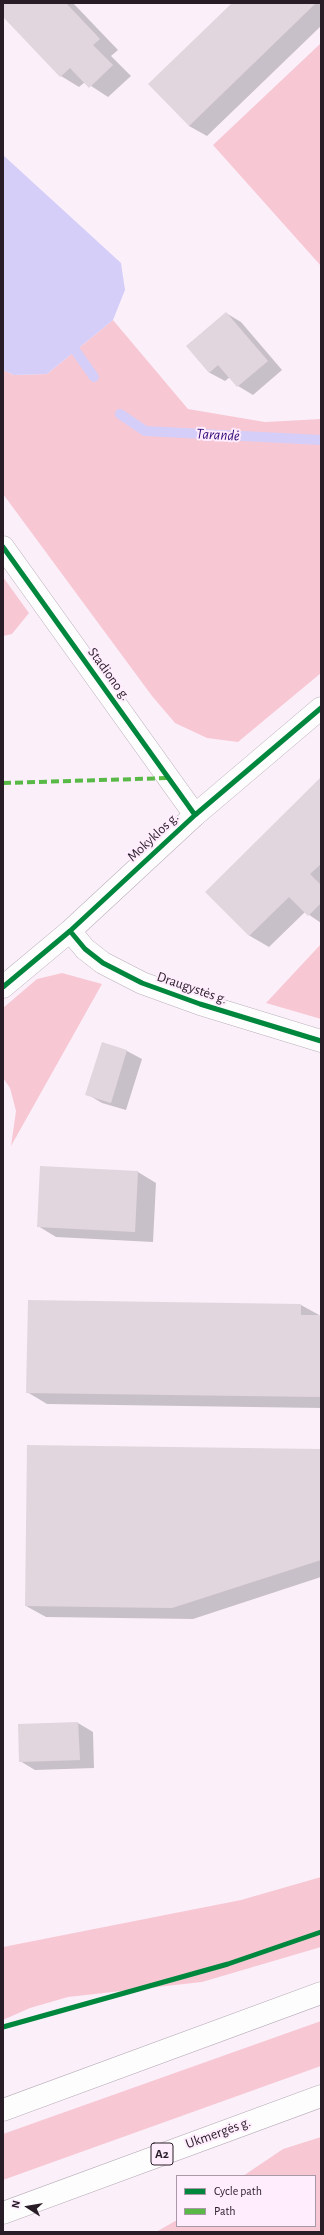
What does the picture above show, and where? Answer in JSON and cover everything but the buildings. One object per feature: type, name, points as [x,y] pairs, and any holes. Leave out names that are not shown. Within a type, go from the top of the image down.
[{"type":"main road","name":"Stadiono g.","points":[[3,547],[195,814]]},
{"type":"main road","name":"Mokyklos g.","points":[[3,987],[70,931],[195,814],[321,708]]},
{"type":"main road","name":"Draugystės g.","points":[[70,931],[85,949],[103,963],[142,983],[200,1004],[321,1041]]},
{"type":"main road","points":[[3,2110],[321,1993]]},
{"type":"main road","name":"Ukmergės g.","points":[[3,2213],[321,2096]]},
{"type":"shaded area","points":[[321,43],[321,266],[213,145]]},
{"type":"shaded area","points":[[3,155],[121,263],[125,290],[113,320],[47,374],[14,375],[3,370]]},
{"type":"shaded area","points":[[113,320],[188,409],[265,422],[321,419],[321,673],[238,742],[207,738],[175,723],[152,696],[3,494],[3,370],[14,375],[47,374]]},
{"type":"shaded area","points":[[3,577],[29,613],[12,634],[3,636]]},
{"type":"shaded area","points":[[321,944],[321,1019],[266,1003]]},
{"type":"shaded area","points":[[62,973],[102,984],[11,1146],[16,1111],[10,1088],[3,1078],[3,1008],[37,979]]},
{"type":"shaded area","points":[[321,1877],[321,1947],[202,1982],[68,1997],[30,2008],[3,2020],[3,1947],[241,1900]]},
{"type":"shaded area","points":[[321,2021],[321,2066],[3,2180],[3,2134]]},
{"type":"shaded area","points":[[321,2137],[321,2232],[156,2232],[176,2221],[176,2227],[316,2227],[316,2175],[244,2175],[283,2149]]},
{"type":"waterway","name":"Tarandė","points":[[68,340],[94,377]]},
{"type":"waterway","name":"Tarandė","points":[[120,414],[145,431],[321,440]]},
{"type":"marked path","points":[[3,783],[169,778]]},
{"type":"cycle path","points":[[3,547],[195,815]]},
{"type":"cycle path","points":[[3,987],[70,931],[195,815],[321,708]]},
{"type":"cycle path","points":[[70,931],[85,949],[103,963],[142,983],[200,1004],[321,1041]]},
{"type":"cycle path","points":[[3,2027],[228,1964],[321,1932]]}]
